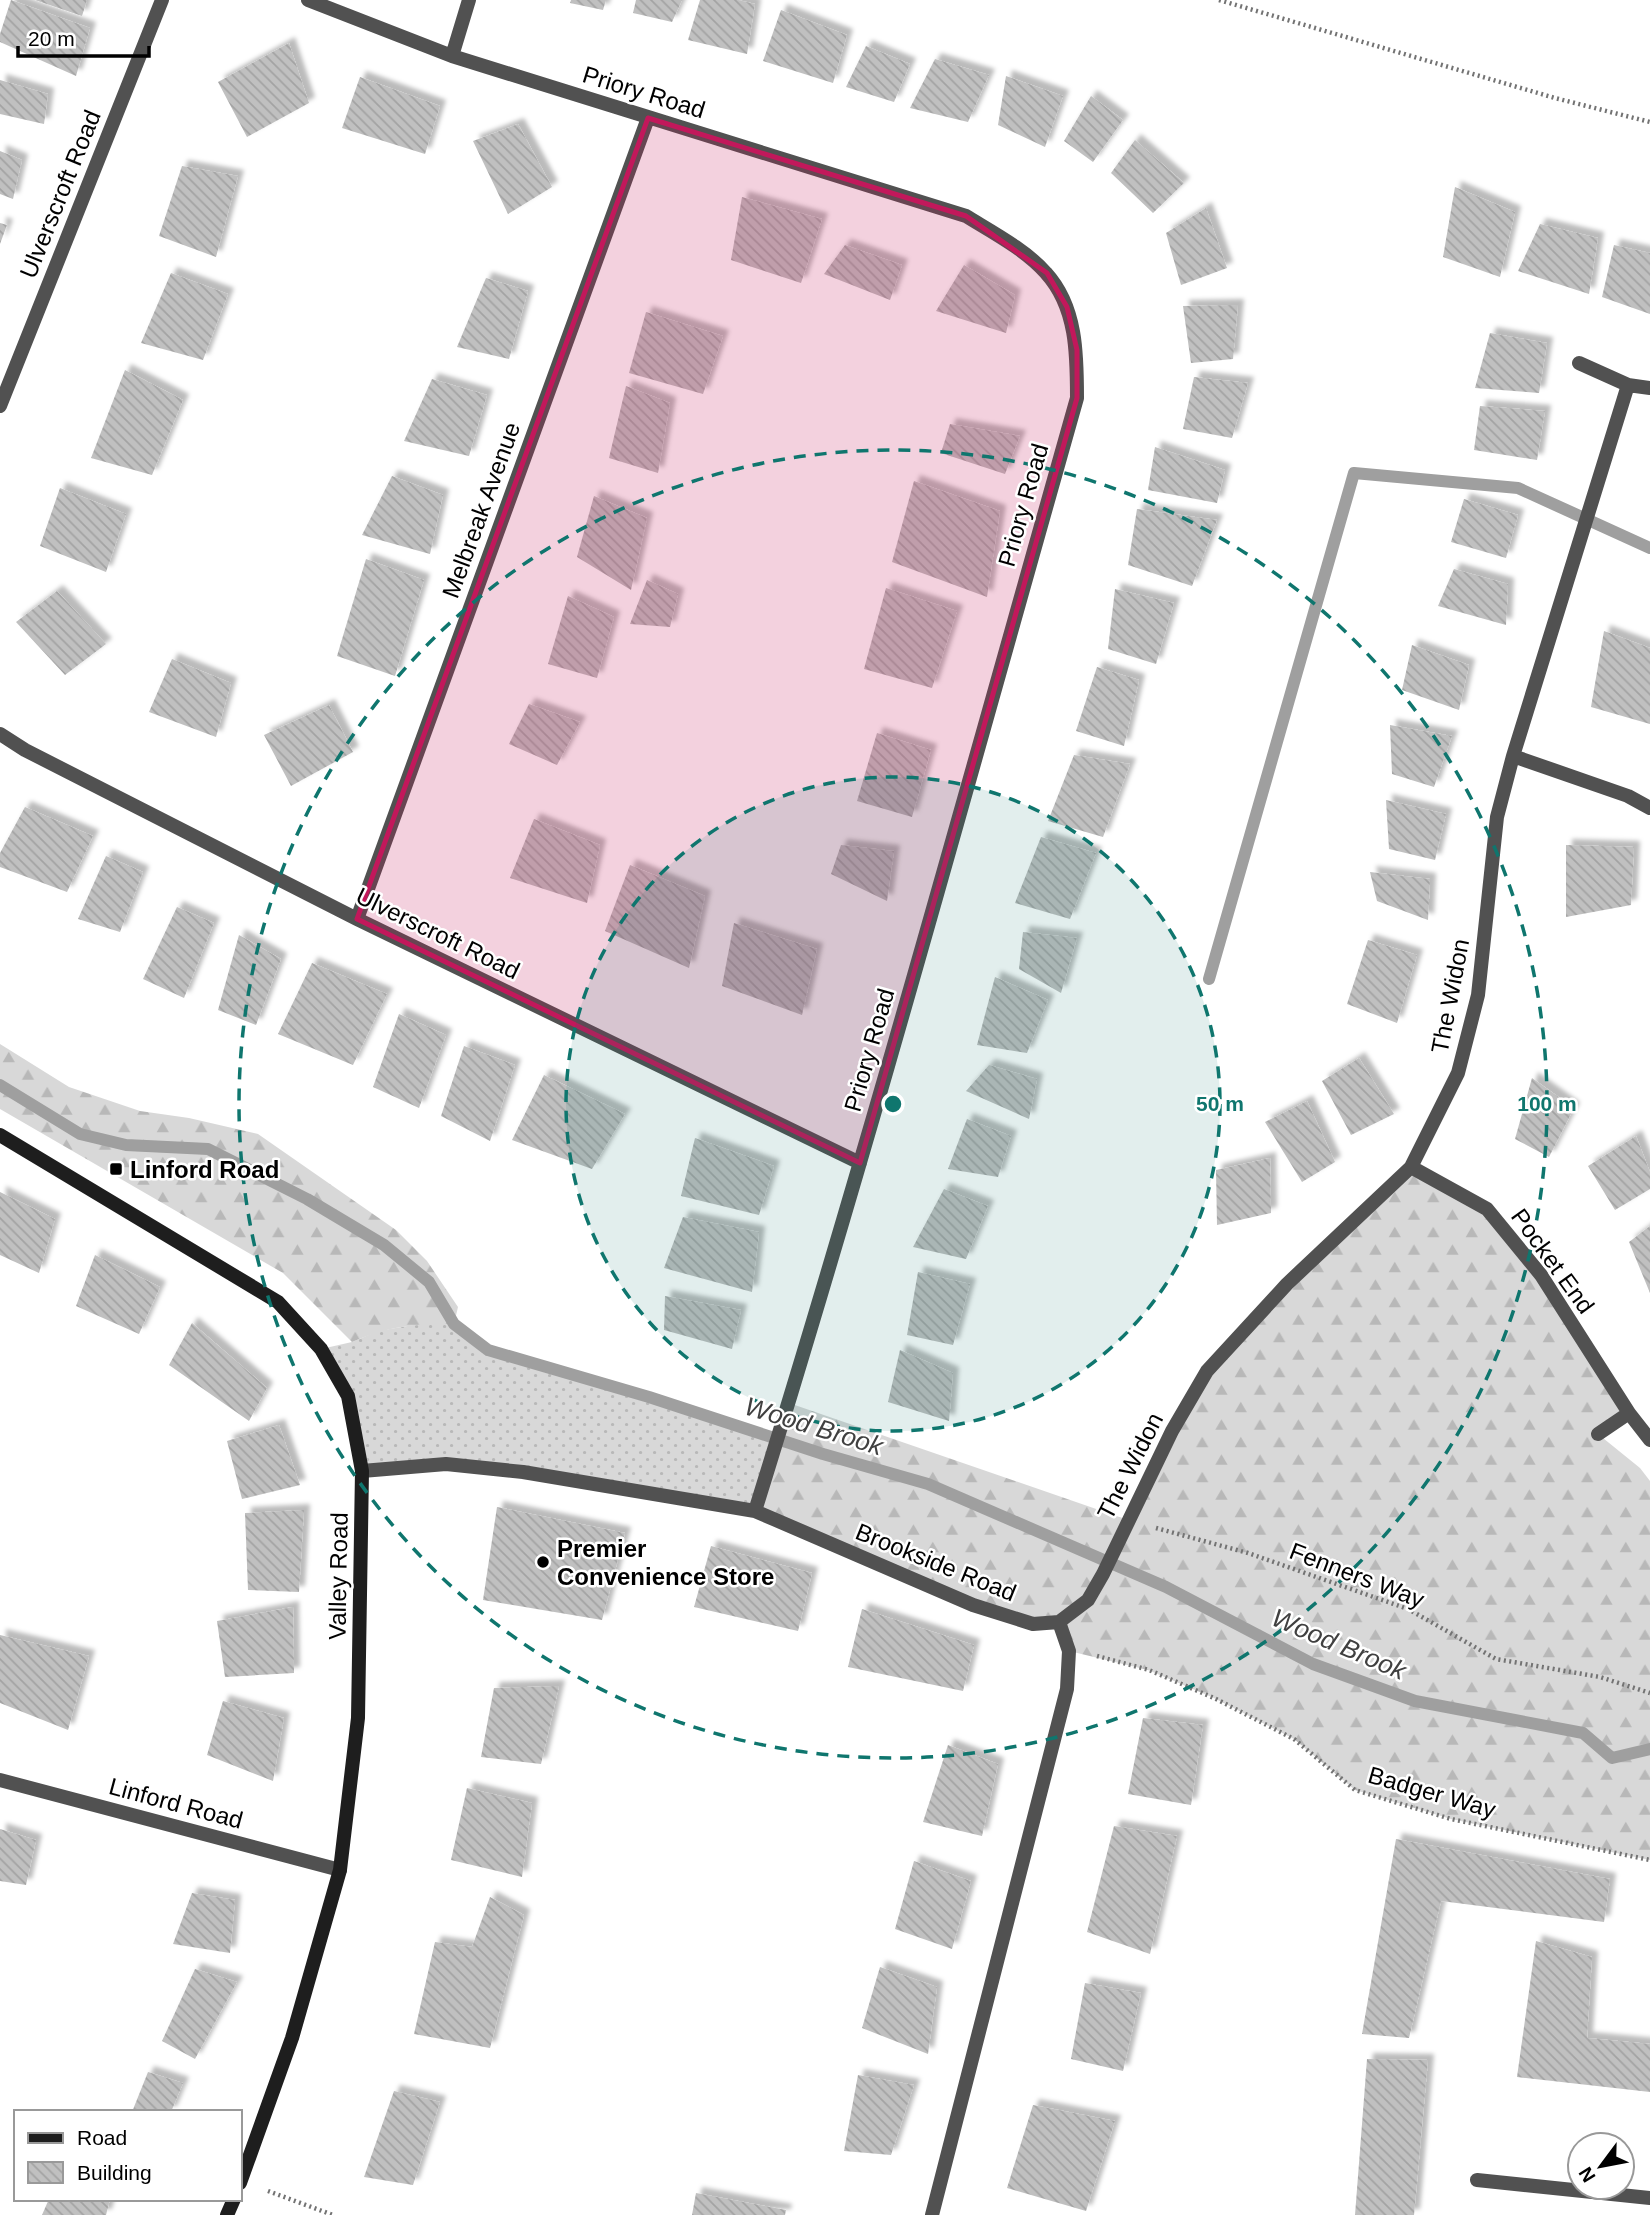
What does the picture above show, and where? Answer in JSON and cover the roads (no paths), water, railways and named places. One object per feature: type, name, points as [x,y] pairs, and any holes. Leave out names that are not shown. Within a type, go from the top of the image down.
[{"type":"street","name":"Ulverscroft Road","points":[[0,406],[162,0]]},
{"type":"street","name":"Priory Road","points":[[308,0],[452,56],[966,216],[1009,242],[1047,273],[1067,307],[1077,350],[1077,397],[860,1163],[755,1511]]},
{"type":"street","points":[[452,56],[469,0]]},
{"type":"street","name":"Melbreak Avenue","points":[[357,919],[648,118]]},
{"type":"street","points":[[1579,363],[1628,385],[1650,388]]},
{"type":"street","name":"The Widon","points":[[1059,1622],[1088,1600],[1172,1431],[1206,1371],[1287,1284],[1411,1167],[1458,1073],[1478,995],[1497,817],[1513,755],[1628,385]]},
{"type":"street","name":"Ulverscroft Road","points":[[0,734],[25,750],[357,919],[860,1163]]},
{"type":"street","points":[[1513,755],[1628,796],[1650,808]]},
{"type":"street","name":"Valley Road","points":[[0,1135],[278,1303],[321,1349],[348,1396],[362,1471],[358,1718],[340,1870],[292,2038],[242,2176]]},
{"type":"street","name":"Pocket End","points":[[1411,1167],[1487,1209],[1541,1275],[1629,1413],[1650,1440]]},
{"type":"street","points":[[1598,1434],[1629,1413]]},
{"type":"street","name":"Brookside Road","points":[[362,1471],[446,1464],[510,1470],[755,1511],[973,1605],[1033,1624],[1059,1622]]},
{"type":"street","points":[[932,2215],[1067,1689],[1069,1651],[1059,1622]]},
{"type":"street","name":"Linford Road","points":[[0,1780],[340,1870]]},
{"type":"street","points":[[1476,2180],[1650,2199]]},
{"type":"waterway","points":[[1209,979],[1354,473],[1518,488],[1650,548]]},
{"type":"waterway","name":"Wood Brook","points":[[0,1085],[80,1134],[126,1145],[208,1149],[307,1199],[384,1245],[429,1282],[454,1324],[488,1350],[928,1484],[1166,1587],[1313,1664],[1415,1701],[1583,1733],[1612,1758],[1650,1749]]},
{"type":"place","name":"Linford Road","points":[[116,1169]]},
{"type":"place","name":"Premier Convenience Store","points":[[543,1562]]}]
